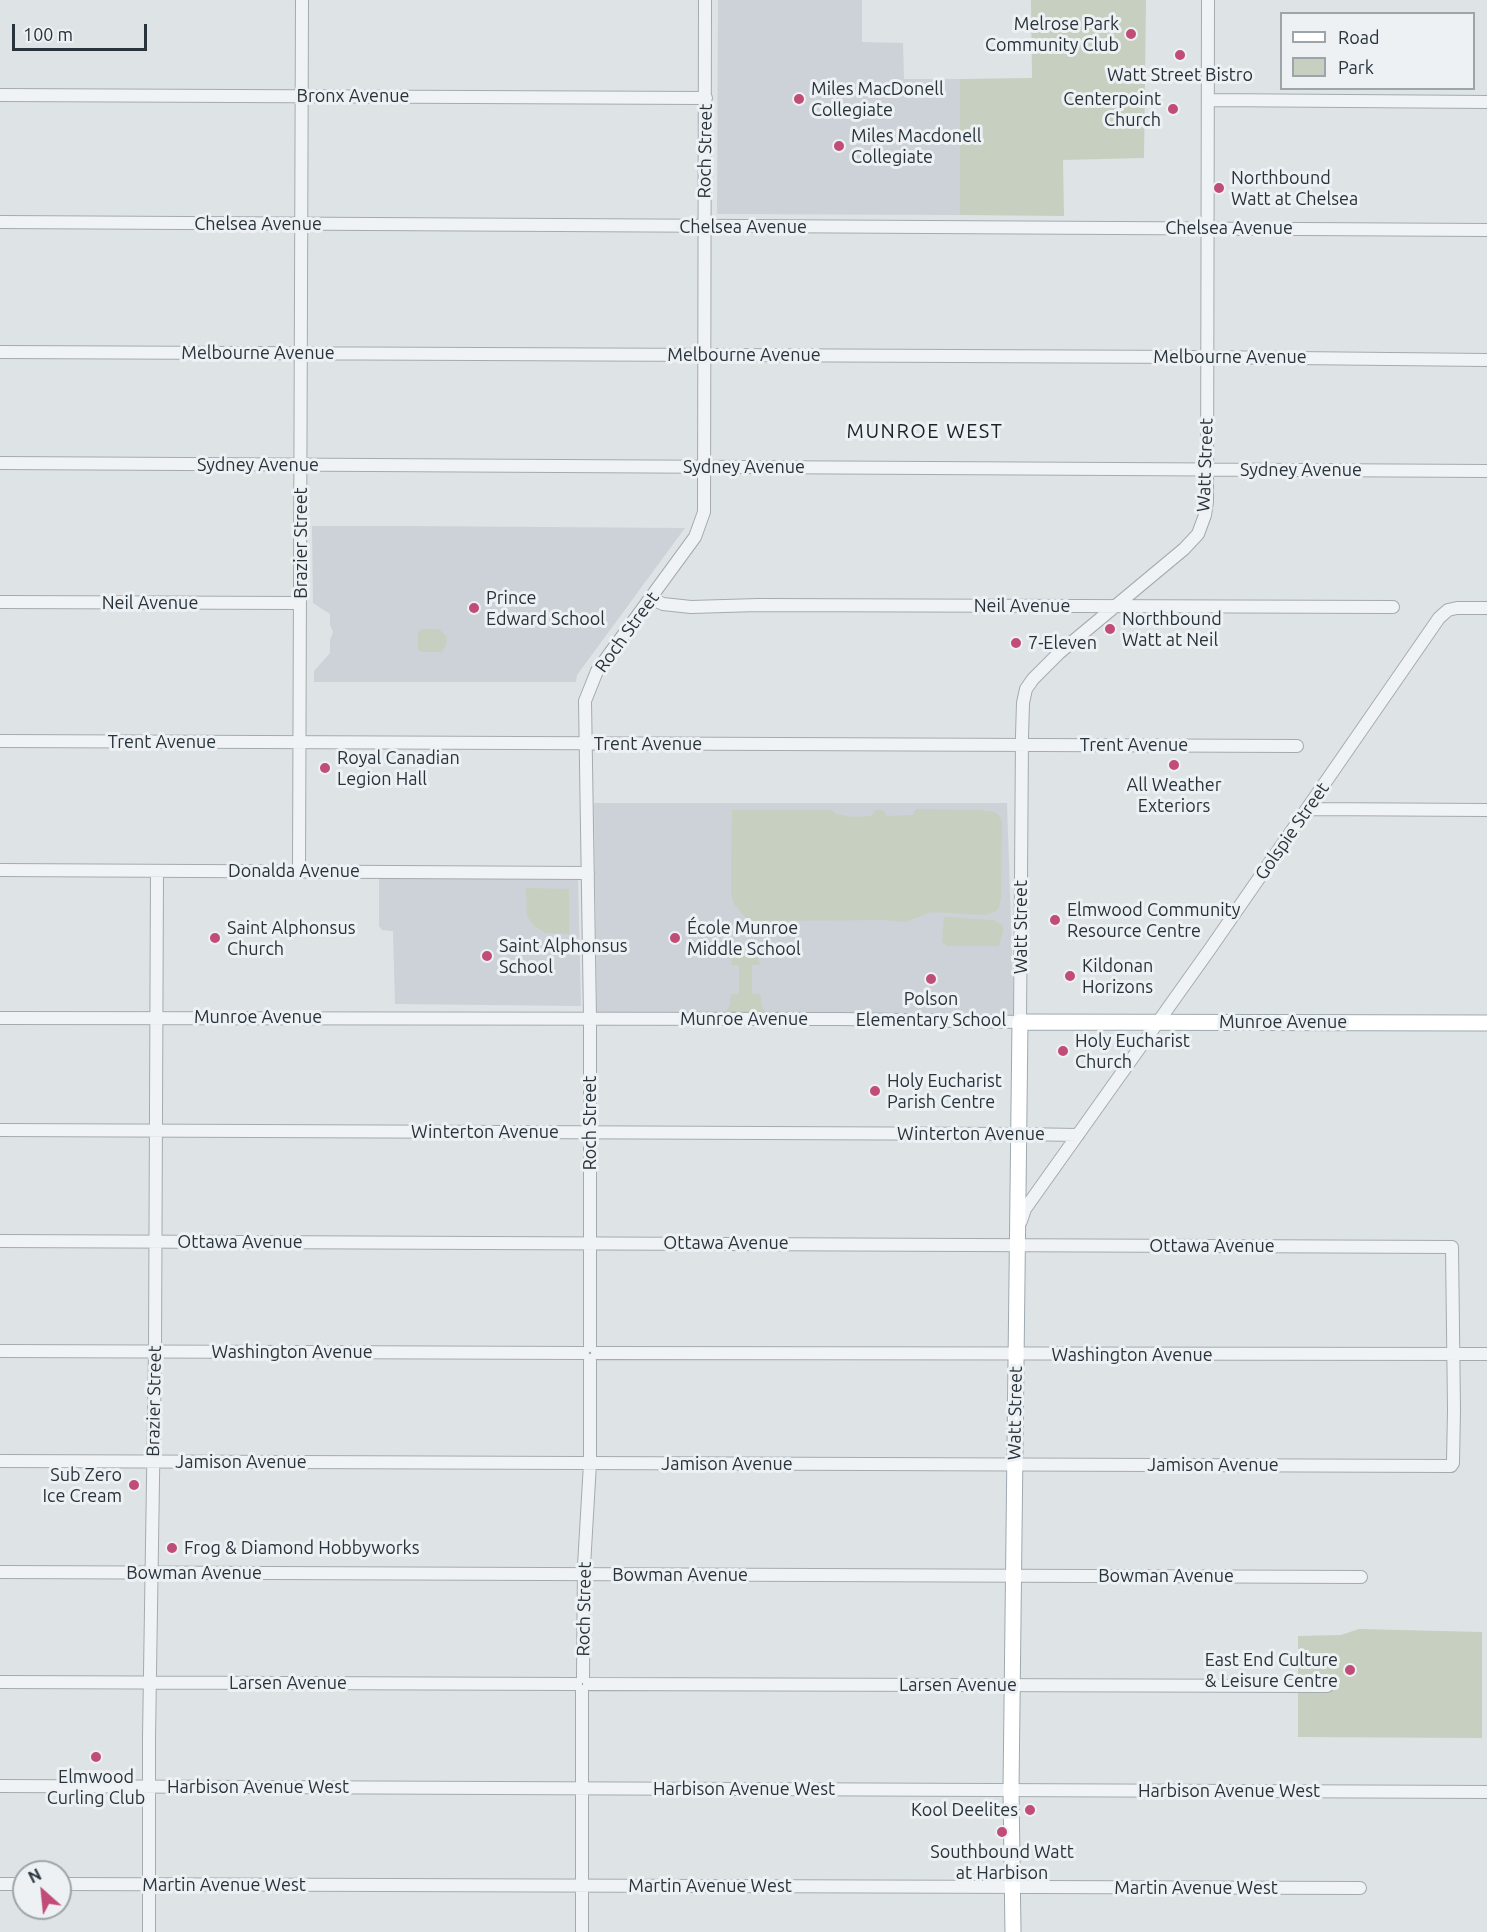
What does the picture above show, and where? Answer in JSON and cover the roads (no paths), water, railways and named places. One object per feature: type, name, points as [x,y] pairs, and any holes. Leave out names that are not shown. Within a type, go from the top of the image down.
[{"type":"main road","name":"Munroe Avenue","points":[[1020,1022],[1487,1023]]},
{"type":"main road","name":"Watt Street","points":[[1012,1932],[1011,1790],[1020,1022]]},
{"type":"street","name":"Brazier Street","points":[[299,870],[302,0]]},
{"type":"street","name":"Roch Street","points":[[582,1932],[584,1574],[590,1463],[590,1018],[585,701],[597,671],[695,537],[704,512],[705,0]]},
{"type":"street","name":"Watt Street","points":[[1020,1022],[1022,745],[1023,703],[1026,689],[1059,653],[1184,549],[1198,534],[1205,515],[1207,502],[1208,0]]},
{"type":"street","name":"Bronx Avenue","points":[[0,95],[706,98]]},
{"type":"street","points":[[1208,100],[1487,102]]},
{"type":"street","name":"Chelsea Avenue","points":[[0,222],[1487,230]]},
{"type":"street","name":"Melbourne Avenue","points":[[0,352],[1487,360]]},
{"type":"street","name":"Sydney Avenue","points":[[0,463],[1487,471]]},
{"type":"street","name":"Neil Avenue","points":[[651,599],[663,604],[691,607],[782,605],[1393,607]]},
{"type":"street","name":"Neil Avenue","points":[[0,602],[300,603]]},
{"type":"street","name":"Golspie Street","points":[[1017,1238],[1025,1209],[1439,618],[1448,610],[1457,608],[1487,608]]},
{"type":"street","name":"Trent Avenue","points":[[0,741],[1297,746]]},
{"type":"street","points":[[1307,808],[1487,810]]},
{"type":"street","name":"Donalda Avenue","points":[[0,870],[588,873]]},
{"type":"street","name":"Brazier Street","points":[[149,1932],[157,1130],[157,871]]},
{"type":"street","name":"Munroe Avenue","points":[[0,1018],[863,1019],[1020,1022]]},
{"type":"street","name":"Winterton Avenue","points":[[0,1130],[1078,1136]]},
{"type":"street","name":"Ottawa Avenue","points":[[0,1241],[590,1243],[1017,1238],[1452,1246],[1453,1354]]},
{"type":"street","name":"Washington Avenue","points":[[0,1351],[1016,1355],[1487,1354]]},
{"type":"street","name":"Jamison Avenue","points":[[0,1461],[1450,1466],[1453,1463],[1453,1354]]},
{"type":"street","name":"Bowman Avenue","points":[[0,1572],[1361,1577]]},
{"type":"street","name":"Larsen Avenue","points":[[0,1682],[1327,1686]]},
{"type":"street","name":"Harbison Avenue West","points":[[0,1786],[1487,1792]]},
{"type":"street","name":"Martin Avenue West","points":[[72,1884],[1360,1888]]},
{"type":"place","name":"Melrose Park Community Club","points":[[1131,34]]},
{"type":"place","name":"Watt Street Bistro","points":[[1180,55]]},
{"type":"place","name":"Miles MacDonell Collegiate","points":[[799,99]]},
{"type":"place","name":"Centerpoint Church","points":[[1173,109]]},
{"type":"place","name":"Miles Macdonell Collegiate","points":[[839,146]]},
{"type":"place","name":"Northbound Watt at Chelsea","points":[[1219,188]]},
{"type":"place","name":"Prince Edward School","points":[[474,608]]},
{"type":"place","name":"Northbound Watt at Neil","points":[[1110,629]]},
{"type":"place","name":"7-Eleven","points":[[1016,643]]},
{"type":"place","name":"All Weather Exteriors","points":[[1174,765]]},
{"type":"place","name":"Royal Canadian Legion Hall","points":[[325,768]]},
{"type":"place","name":"Elmwood Community Resource Centre","points":[[1055,920]]},
{"type":"place","name":"Saint Alphonsus Church","points":[[215,938]]},
{"type":"place","name":"École Munroe Middle School","points":[[675,938]]},
{"type":"place","name":"Saint Alphonsus School","points":[[487,956]]},
{"type":"place","name":"Kildonan Horizons","points":[[1070,976]]},
{"type":"place","name":"Polson Elementary School","points":[[931,979]]},
{"type":"place","name":"Holy Eucharist Church","points":[[1063,1051]]},
{"type":"place","name":"Holy Eucharist Parish Centre","points":[[875,1091]]},
{"type":"place","name":"Sub Zero Ice Cream","points":[[134,1485]]},
{"type":"place","name":"Frog & Diamond Hobbyworks","points":[[172,1548]]},
{"type":"place","name":"East End Culture & Leisure Centre","points":[[1350,1670]]},
{"type":"place","name":"Elmwood Curling Club","points":[[96,1757]]},
{"type":"place","name":"Kool Deelites","points":[[1030,1810]]},
{"type":"place","name":"Southbound Watt at Harbison","points":[[1002,1832]]},
{"type":"district","name":"MUNROE WEST","points":[[925,431]]}]
